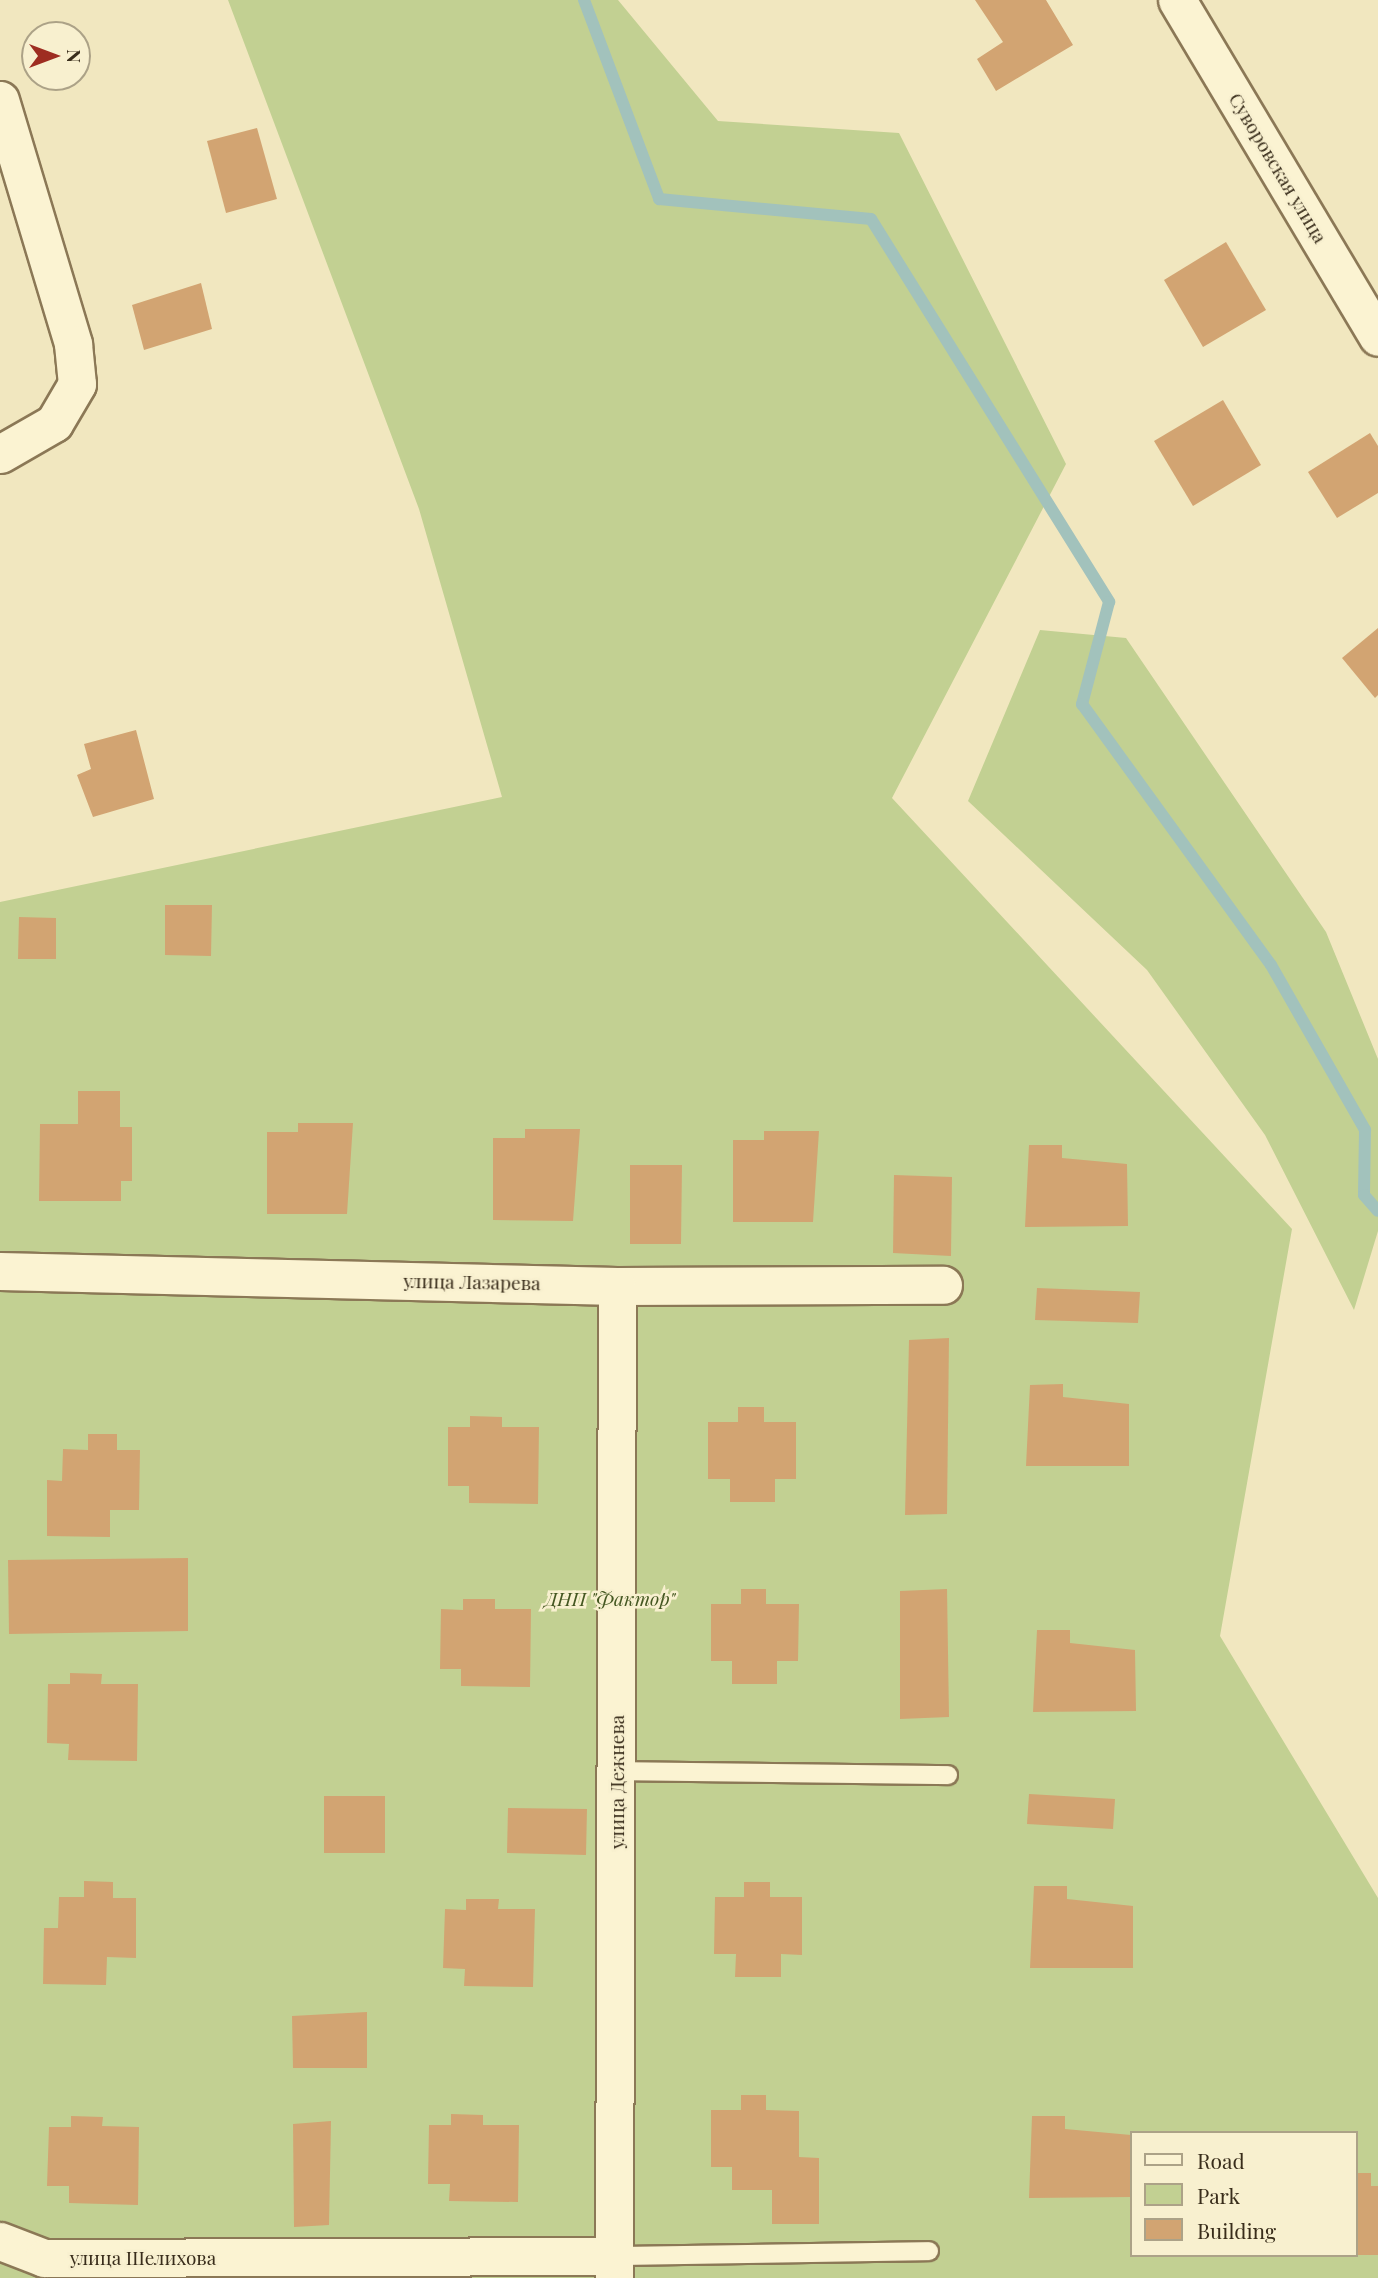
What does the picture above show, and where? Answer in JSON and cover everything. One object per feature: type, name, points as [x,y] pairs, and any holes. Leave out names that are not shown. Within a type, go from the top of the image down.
[{"type":"street","name":"Суворовская улица","points":[[1177,0],[1378,337]]},
{"type":"street","points":[[0,100],[73,344],[77,384],[54,422],[0,454]]},
{"type":"street","name":"улица Лазарева","points":[[0,1271],[617,1286],[943,1285]]},
{"type":"street","name":"улица Дежнева","points":[[614,2267],[618,1771],[617,1286]]},
{"type":"street","name":"улица Шелихова","points":[[0,2241],[44,2258],[289,2258],[614,2267]]},
{"type":"lane","points":[[618,1771],[948,1775]]},
{"type":"lane","points":[[614,2267],[929,2251]]},
{"type":"green space","name":"ДНП \"Фактор\"","points":[[228,0],[618,0],[718,121],[899,133],[1066,464],[892,798],[1292,1229],[1220,1636],[1378,1898],[1378,2278],[0,2278],[0,902],[502,797],[419,509]]},
{"type":"green space","points":[[1040,630],[1126,638],[1326,932],[1378,1059],[1378,1231],[1354,1310],[1265,1135],[1147,970],[968,801]]},
{"type":"building","points":[[975,0],[1046,0],[1073,45],[996,91],[977,59],[1003,42]]},
{"type":"building","points":[[257,128],[277,199],[226,213],[207,141]]},
{"type":"building","points":[[1226,242],[1266,310],[1203,347],[1164,280]]},
{"type":"building","points":[[201,283],[212,329],[144,350],[132,305]]},
{"type":"building","points":[[1223,400],[1261,465],[1193,506],[1154,441]]},
{"type":"building","points":[[1370,433],[1378,446],[1378,493],[1337,518],[1308,472]]},
{"type":"building","points":[[1378,628],[1378,695],[1375,698],[1342,658]]},
{"type":"building","points":[[136,730],[154,799],[93,817],[77,775],[91,769],[84,744]]},
{"type":"building","points":[[165,905],[212,905],[211,956],[165,955]]},
{"type":"building","points":[[19,917],[56,918],[56,959],[18,959]]},
{"type":"building","points":[[78,1091],[120,1091],[120,1127],[132,1127],[132,1181],[121,1181],[121,1201],[39,1201],[40,1124],[78,1124]]},
{"type":"building","points":[[298,1123],[353,1123],[347,1214],[267,1214],[267,1132],[298,1132]]},
{"type":"building","points":[[525,1129],[580,1129],[573,1221],[493,1220],[493,1138],[525,1138]]},
{"type":"building","points":[[764,1131],[819,1131],[813,1222],[733,1222],[733,1140],[764,1140]]},
{"type":"building","points":[[1029,1145],[1062,1145],[1062,1158],[1127,1164],[1128,1226],[1025,1227]]},
{"type":"building","points":[[630,1165],[682,1165],[681,1244],[630,1244]]},
{"type":"building","points":[[894,1175],[952,1177],[951,1256],[893,1253]]},
{"type":"building","points":[[1037,1288],[1140,1292],[1138,1323],[1035,1320]]},
{"type":"building","points":[[949,1338],[947,1514],[905,1515],[909,1340]]},
{"type":"building","points":[[1063,1384],[1063,1397],[1129,1404],[1129,1466],[1026,1466],[1030,1385]]},
{"type":"building","points":[[738,1407],[764,1407],[764,1422],[796,1422],[796,1479],[775,1479],[775,1502],[730,1502],[730,1479],[708,1479],[708,1422],[738,1422]]},
{"type":"building","points":[[470,1416],[502,1417],[502,1427],[539,1427],[538,1504],[469,1503],[469,1486],[448,1486],[448,1427],[470,1427]]},
{"type":"building","points":[[88,1434],[117,1434],[117,1450],[140,1450],[139,1510],[110,1510],[110,1537],[47,1536],[47,1480],[62,1481],[63,1449],[88,1450]]},
{"type":"building","points":[[188,1558],[188,1631],[9,1634],[8,1560]]},
{"type":"building","points":[[741,1589],[766,1589],[766,1604],[799,1604],[798,1661],[777,1661],[777,1684],[732,1684],[732,1661],[711,1661],[711,1604],[741,1604]]},
{"type":"building","points":[[947,1589],[949,1717],[900,1719],[900,1591]]},
{"type":"building","points":[[463,1599],[495,1599],[495,1609],[531,1609],[530,1687],[461,1686],[461,1669],[440,1669],[441,1609],[463,1610]]},
{"type":"building","points":[[1037,1630],[1070,1630],[1070,1643],[1135,1650],[1136,1711],[1033,1712]]},
{"type":"building","points":[[70,1673],[102,1674],[101,1684],[138,1684],[137,1761],[68,1760],[69,1744],[47,1743],[48,1684],[70,1684]]},
{"type":"building","points":[[1029,1794],[1115,1799],[1113,1829],[1027,1824]]},
{"type":"building","points":[[324,1796],[385,1796],[385,1853],[324,1853]]},
{"type":"building","points":[[508,1808],[587,1809],[586,1855],[507,1853]]},
{"type":"building","points":[[84,1881],[113,1882],[113,1898],[136,1898],[136,1958],[107,1957],[106,1985],[43,1984],[44,1928],[58,1928],[59,1897],[84,1897]]},
{"type":"building","points":[[744,1882],[770,1882],[770,1897],[802,1897],[802,1955],[781,1954],[781,1977],[735,1977],[736,1954],[714,1954],[715,1897],[744,1897]]},
{"type":"building","points":[[1034,1886],[1067,1886],[1067,1899],[1133,1906],[1133,1968],[1030,1968]]},
{"type":"building","points":[[466,1899],[499,1899],[498,1909],[535,1909],[533,1987],[464,1986],[465,1969],[443,1968],[445,1909],[466,1910]]},
{"type":"building","points":[[367,2012],[367,2068],[293,2068],[292,2016]]},
{"type":"building","points":[[741,2095],[766,2095],[766,2110],[799,2111],[799,2157],[819,2158],[819,2224],[772,2224],[772,2190],[732,2190],[732,2167],[711,2167],[711,2110],[741,2110]]},
{"type":"building","points":[[451,2114],[483,2115],[483,2125],[519,2125],[518,2202],[449,2201],[450,2184],[428,2184],[429,2125],[451,2125]]},
{"type":"building","points":[[71,2116],[103,2117],[102,2126],[139,2127],[138,2205],[69,2203],[69,2186],[47,2186],[49,2127],[71,2127]]},
{"type":"building","points":[[1032,2116],[1065,2116],[1065,2129],[1130,2135],[1130,2197],[1029,2198]]},
{"type":"building","points":[[331,2121],[329,2225],[294,2227],[293,2124]]},
{"type":"building","points":[[1357,2173],[1371,2173],[1371,2186],[1378,2186],[1378,2255],[1357,2255]]},
{"type":"waterway","points":[[584,0],[659,199],[871,219],[1109,602],[1082,704],[1271,965],[1365,1130],[1364,1195],[1378,1211]]}]
